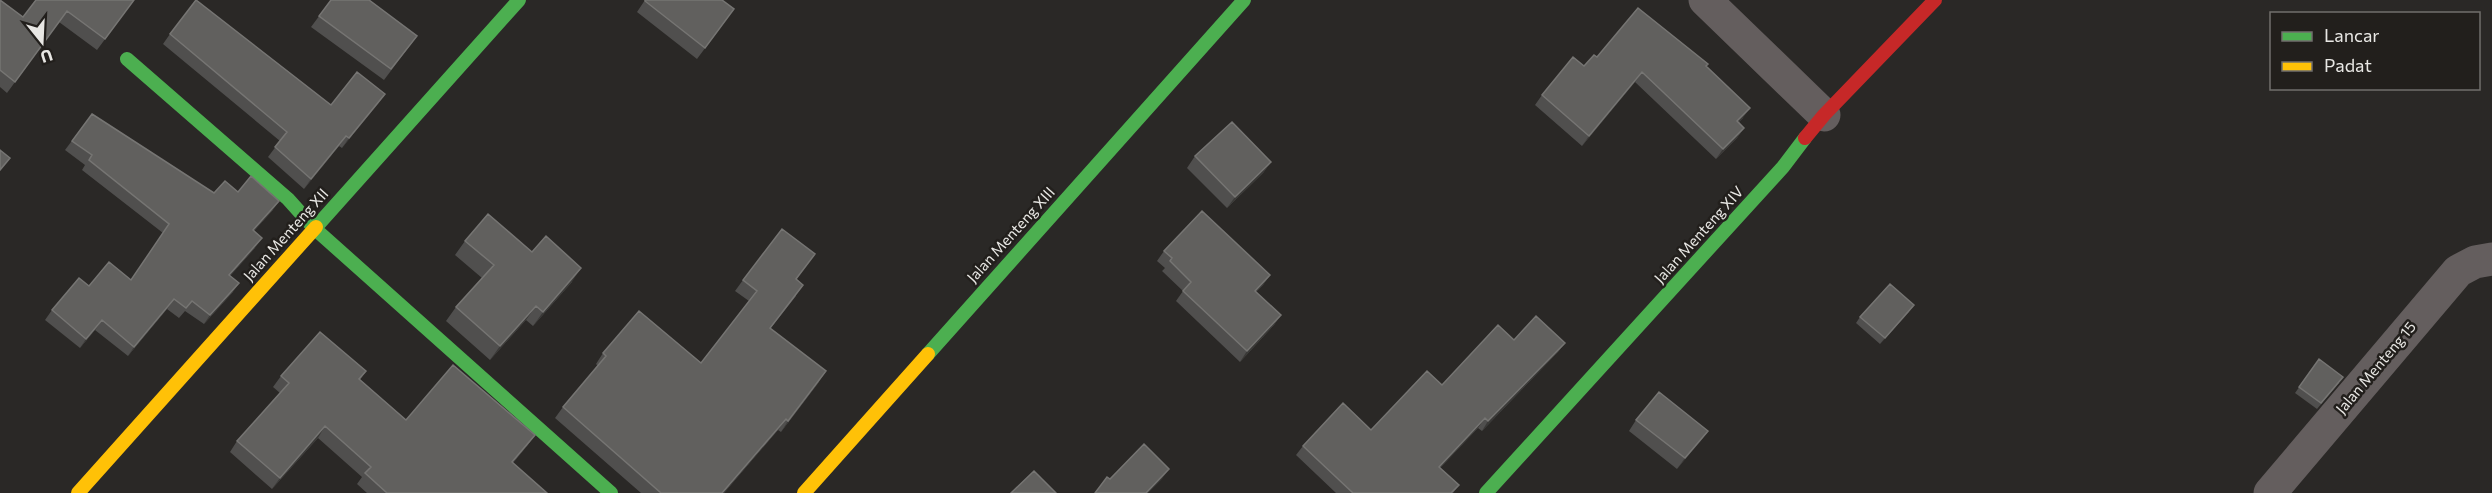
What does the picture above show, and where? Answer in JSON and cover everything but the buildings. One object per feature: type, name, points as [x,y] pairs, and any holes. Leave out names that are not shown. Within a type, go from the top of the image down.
[{"type":"street","name":"Jalan Menteng XII","points":[[78,493],[519,0]]},
{"type":"street","name":"Jalan Menteng XIII","points":[[804,493],[1244,0]]},
{"type":"street","points":[[1705,0],[1824,115]]},
{"type":"street","name":"Jalan Menteng XIV","points":[[1486,493],[1784,167],[1824,115],[1935,0]]},
{"type":"street","points":[[127,59],[281,192],[302,212],[314,228],[611,493]]},
{"type":"street","name":"Jalan Menteng 15","points":[[2270,493],[2458,271],[2475,262],[2492,259]]},
{"type":"traffic: fast","points":[[316,227],[519,0]]},
{"type":"traffic: fast","points":[[928,354],[1244,0]]},
{"type":"traffic: fast","points":[[127,59],[288,199],[314,228],[611,493]]},
{"type":"traffic: fast","points":[[1486,493],[1783,167],[1805,138]]},
{"type":"traffic: slow","points":[[78,493],[316,227]]},
{"type":"traffic: slow","points":[[804,493],[928,354]]},
{"type":"traffic: jam","points":[[1805,138],[1824,115],[1935,0]]}]
